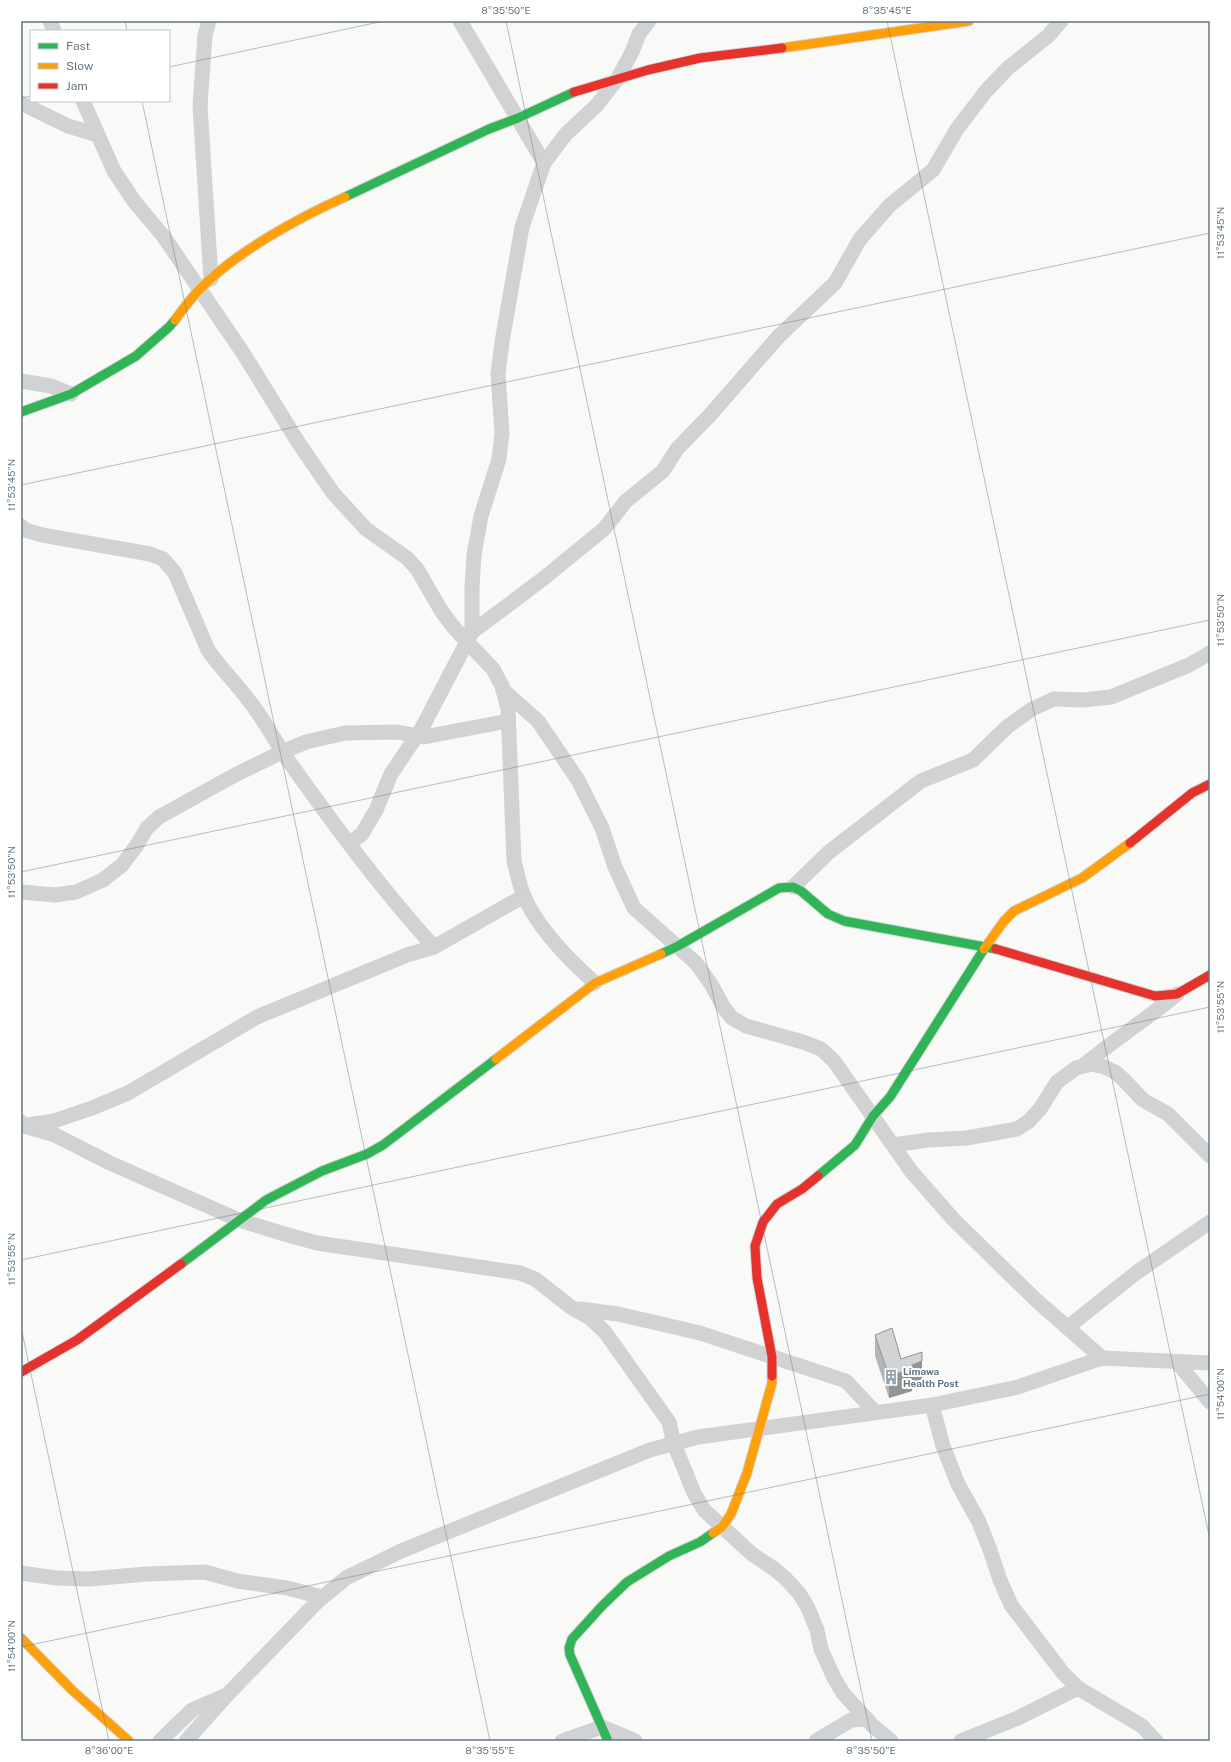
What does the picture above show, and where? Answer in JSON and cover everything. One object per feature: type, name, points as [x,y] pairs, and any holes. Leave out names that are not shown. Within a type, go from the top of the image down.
[{"type":"street","points":[[205,284],[200,106],[205,35],[209,21]]},
{"type":"street","points":[[460,21],[544,163]]},
{"type":"street","points":[[469,637],[474,555],[481,516],[499,459],[502,433],[498,374],[502,342],[522,227],[544,163],[566,134],[597,105],[618,78],[632,52],[639,34],[649,21]]},
{"type":"street","points":[[21,412],[71,394],[88,386],[136,356],[169,327],[205,284],[240,256],[318,209],[489,129],[518,118],[573,92],[618,78],[700,58],[809,45],[968,21]]},
{"type":"street","points":[[350,843],[362,834],[376,810],[391,774],[417,736],[469,637],[598,534],[626,501],[662,471],[677,449],[710,415],[779,336],[835,283],[860,239],[890,205],[933,170],[957,129],[986,91],[1008,68],[1048,36],[1061,21]]},
{"type":"street","points":[[83,102],[114,171],[134,201],[205,284],[243,353],[298,442],[332,492],[366,529],[407,558],[417,569],[442,612],[469,637],[493,669],[503,690],[508,710],[514,861],[524,896],[552,940],[568,958],[595,983]]},
{"type":"street","points":[[21,103],[68,126],[98,135]]},
{"type":"street","points":[[21,380],[51,386],[71,394]]},
{"type":"street","points":[[21,526],[25,530],[42,535],[150,554],[164,559],[178,579],[208,650],[250,702],[282,752],[350,843],[402,911],[434,947]]},
{"type":"street","points":[[793,887],[829,852],[921,781],[973,760],[1007,727],[1032,708],[1054,699],[1084,700],[1111,697],[1176,670],[1210,653]]},
{"type":"street","points":[[503,690],[538,721],[578,780],[602,828],[615,867],[634,908],[696,963],[711,984],[724,1008],[732,1018],[746,1026],[821,1049],[834,1061],[911,1171],[952,1219],[1036,1300],[1102,1358]]},
{"type":"street","points":[[21,892],[55,895],[76,892],[103,880],[122,865],[137,845],[147,828],[159,817],[235,775],[306,742],[345,733],[397,732],[424,737],[508,721]]},
{"type":"street","points":[[608,1741],[570,1655],[569,1648],[572,1639],[602,1606],[627,1582],[669,1556],[700,1542],[722,1527],[731,1514],[747,1473],[772,1383],[772,1357],[757,1278],[755,1246],[763,1222],[777,1204],[802,1189],[855,1145],[873,1116],[890,1097],[986,946],[1004,921],[1014,911],[1082,878],[1154,825],[1192,794],[1210,784]]},
{"type":"street","points":[[21,1372],[77,1340],[266,1200],[316,1174],[367,1154],[383,1145],[595,983],[678,946],[779,888],[793,887],[801,891],[828,914],[844,921],[986,946],[1155,996],[1178,994]]},
{"type":"street","points":[[22,1125],[54,1121],[92,1108],[128,1093],[257,1017],[400,958],[434,947],[524,896]]},
{"type":"street","points":[[893,1145],[928,1140],[967,1138],[1017,1129],[1029,1121],[1040,1109],[1057,1082],[1084,1065],[1106,1047],[1151,1016],[1178,994],[1210,975]]},
{"type":"street","points":[[1084,1065],[1091,1064],[1102,1066],[1115,1072],[1143,1100],[1168,1114],[1210,1156]]},
{"type":"street","points":[[22,1125],[55,1135],[110,1163],[238,1220],[317,1243],[520,1273],[535,1279],[572,1308],[590,1318],[605,1332],[669,1422],[674,1444],[694,1492],[704,1510],[752,1554],[785,1578],[799,1593],[808,1608],[817,1630],[821,1648],[834,1678],[843,1693],[890,1741]]},
{"type":"street","points":[[1068,1328],[1136,1272],[1210,1222]]},
{"type":"street","points":[[572,1308],[618,1314],[700,1333],[846,1381],[875,1412]]},
{"type":"street","points":[[186,1741],[227,1695],[322,1597],[346,1578],[401,1551],[650,1450],[698,1437],[932,1405],[1018,1387],[1102,1358],[1210,1363]]},
{"type":"street","points":[[1177,1362],[1210,1402]]},
{"type":"street","points":[[932,1405],[943,1446],[958,1484],[979,1522],[1000,1580],[1011,1605],[1063,1673],[1078,1688],[1142,1726],[1156,1741]]},
{"type":"street","points":[[669,1422],[698,1437]]},
{"type":"street","points":[[21,1573],[56,1578],[89,1579],[147,1574],[205,1572],[238,1581],[287,1588],[322,1597]]},
{"type":"street","points":[[21,1638],[72,1690],[129,1741]]},
{"type":"street","points":[[961,1741],[977,1733],[1018,1718],[1078,1688]]},
{"type":"street","points":[[160,1741],[192,1710],[227,1695]]},
{"type":"street","points":[[816,1741],[851,1720],[867,1719]]},
{"type":"street","points":[[562,1741],[602,1727],[635,1741]]},
{"type":"building","points":[[892,1328],[901,1359],[922,1352],[922,1361],[912,1365],[912,1369],[889,1376],[875,1335]]},
{"type":"traffic: fast","points":[[345,197],[489,129],[518,118],[574,92]]},
{"type":"traffic: fast","points":[[21,412],[71,394],[136,356],[175,320]]},
{"type":"traffic: fast","points":[[661,954],[678,946],[779,888],[793,887],[801,891],[828,914],[844,921],[996,949]]},
{"type":"traffic: fast","points":[[818,1176],[855,1145],[873,1116],[890,1097],[984,949]]},
{"type":"traffic: fast","points":[[181,1264],[266,1200],[322,1171],[367,1154],[383,1145],[496,1059]]},
{"type":"traffic: fast","points":[[608,1741],[570,1655],[569,1648],[572,1639],[602,1606],[627,1582],[669,1556],[700,1542],[713,1533]]},
{"type":"traffic: slow","points":[[782,48],[969,21]]},
{"type":"traffic: slow","points":[[175,320],[200,289],[231,262],[268,237],[345,197]]},
{"type":"traffic: slow","points":[[984,949],[1004,921],[1014,911],[1082,878],[1130,843]]},
{"type":"traffic: slow","points":[[496,1059],[595,983],[661,954]]},
{"type":"traffic: slow","points":[[713,1533],[722,1527],[731,1514],[747,1473],[772,1383],[772,1376]]},
{"type":"traffic: slow","points":[[21,1638],[72,1690],[129,1741]]},
{"type":"traffic: jam","points":[[574,92],[648,70],[700,58],[782,48]]},
{"type":"traffic: jam","points":[[1130,843],[1192,793],[1210,784]]},
{"type":"traffic: jam","points":[[996,949],[1155,996],[1177,994],[1210,975]]},
{"type":"traffic: jam","points":[[772,1376],[772,1357],[757,1278],[755,1246],[763,1222],[777,1204],[802,1189],[818,1176]]},
{"type":"traffic: jam","points":[[21,1372],[77,1340],[181,1264]]},
{"type":"place","name":"Limawa Health Post","points":[[891,1377]]}]
